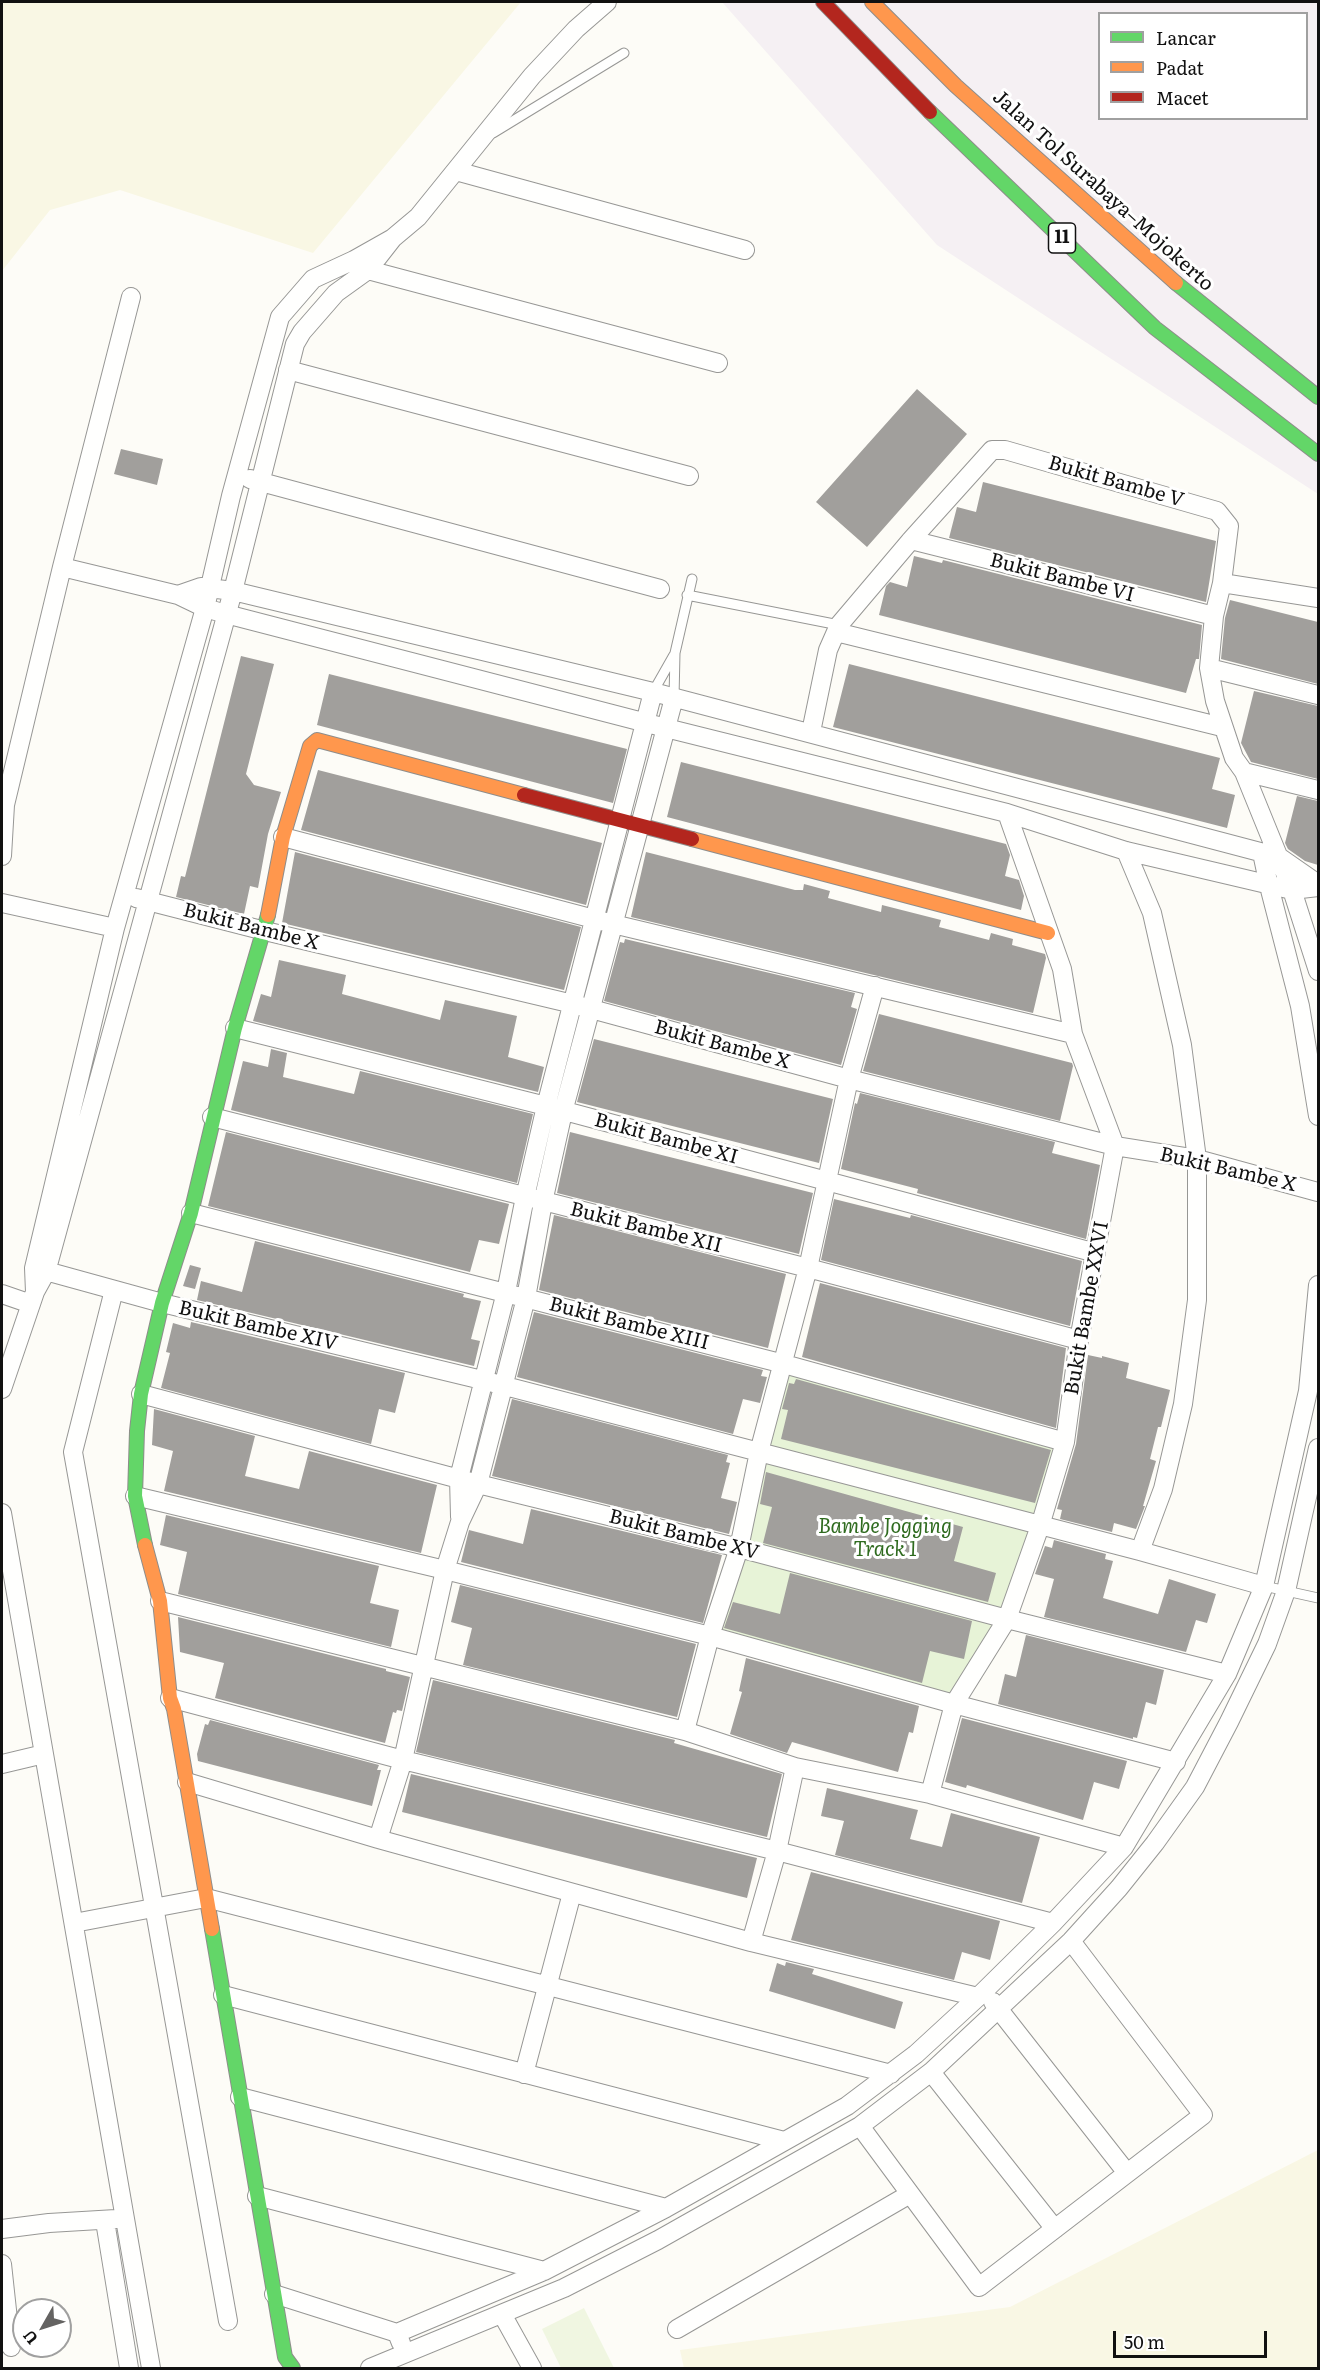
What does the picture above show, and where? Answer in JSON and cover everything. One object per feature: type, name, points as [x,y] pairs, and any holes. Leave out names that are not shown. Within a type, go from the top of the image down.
[{"type":"main road","name":"11","points":[[823,2],[932,114],[1155,328],[1318,454]]},
{"type":"main road","name":"Jalan Tol Surabaya–Mojokerto","points":[[872,2],[956,86],[1190,296],[1318,397]]},
{"type":"main road","points":[[293,2368],[285,2357],[187,1782],[170,1698],[160,1601],[148,1563],[135,1496],[137,1431],[141,1394],[162,1303],[191,1214],[212,1117],[235,1028],[265,931],[283,837],[309,748],[317,740],[1048,933]]},
{"type":"street","points":[[40,1270],[147,901],[233,591],[295,344],[302,332],[361,265],[418,217],[532,76],[576,28],[608,2]]},
{"type":"street","points":[[456,171],[745,250]]},
{"type":"street","points":[[2,1389],[33,1298],[115,928],[205,608],[237,475],[280,317],[314,279],[361,265],[718,363]]},
{"type":"street","points":[[314,279],[336,293]]},
{"type":"street","points":[[2,856],[3,804],[131,297]]},
{"type":"street","points":[[280,317],[302,332]]},
{"type":"street","points":[[288,370],[689,476]]},
{"type":"street","name":"Bukit Bambe V","points":[[811,732],[828,650],[837,628],[989,452],[996,449],[1217,511],[1229,526],[1222,583],[1214,616],[1209,669],[1222,727],[1234,758],[1244,772],[1271,855]]},
{"type":"street","points":[[237,475],[660,589]]},
{"type":"street","name":"Bukit Bambe VI","points":[[911,540],[1214,616]]},
{"type":"street","points":[[62,567],[178,595],[205,608],[226,614],[666,728],[1007,813],[1126,851],[1269,886],[1292,890],[1318,886]]},
{"type":"street","points":[[1222,583],[1318,598]]},
{"type":"street","points":[[178,595],[201,587],[233,591],[811,732],[1271,855],[1318,886]]},
{"type":"street","points":[[837,628],[1222,727]]},
{"type":"street","points":[[1209,669],[1318,695]]},
{"type":"street","points":[[378,1839],[403,1760],[445,1570],[460,1522],[478,1484],[526,1298],[543,1202],[563,1112],[595,918],[653,692]]},
{"type":"street","points":[[460,1522],[459,1478],[506,1292],[546,1106],[613,924],[674,698]]},
{"type":"street","points":[[1244,772],[1318,790]]},
{"type":"street","points":[[1007,813],[1062,969],[1073,1034],[1115,1146]]},
{"type":"street","points":[[283,837],[613,924],[1073,1034]]},
{"type":"street","points":[[1126,851],[1152,913],[1182,1045],[1197,1159],[1197,1300],[1183,1404],[1163,1489],[1140,1551]]},
{"type":"street","points":[[1271,855],[1269,886],[1300,1006],[1318,1116]]},
{"type":"street","points":[[1271,855],[1292,890],[1318,971]]},
{"type":"street","name":"Bukit Bambe X","points":[[126,895],[265,931],[582,1006],[849,1079],[1115,1146],[1197,1159],[1318,1192]]},
{"type":"street","points":[[2,903],[115,928]]},
{"type":"street","points":[[684,1731],[710,1636],[739,1548],[759,1452],[808,1268],[849,1079],[876,986]]},
{"type":"street","name":"Bukit Bambe XI","points":[[235,1028],[546,1106],[1096,1253]]},
{"type":"street","name":"Bukit Bambe XII","points":[[212,1117],[808,1268],[1079,1340]]},
{"type":"street","name":"Bukit Bambe XXVI","points":[[930,1794],[954,1704],[1007,1619],[1040,1526],[1065,1442],[1079,1340],[1115,1146]]},
{"type":"street","name":"Bukit Bambe XIII","points":[[191,1214],[784,1364],[1065,1442]]},
{"type":"street","name":"Bukit Bambe XIV","points":[[40,1270],[162,1303],[482,1380],[1140,1551],[1264,1586]]},
{"type":"street","points":[[274,2294],[397,2333],[544,2271],[666,2208],[847,2106],[916,2054],[981,1994],[1053,1923],[1124,1846],[1227,1674],[1264,1586],[1308,1391],[1318,1285]]},
{"type":"street","points":[[114,1290],[73,1452],[228,2321]]},
{"type":"street","points":[[2,1294],[33,1298]]},
{"type":"street","name":"Bukit Bambe XV","points":[[141,1394],[478,1484],[739,1548],[1227,1674]]},
{"type":"street","points":[[370,2368],[564,2288],[658,2240],[860,2126],[931,2072],[1071,1941],[1155,1844],[1195,1787],[1267,1644],[1286,1591],[1318,1448]]},
{"type":"street","points":[[135,1496],[710,1636],[954,1704],[1176,1762]]},
{"type":"street","points":[[2,1513],[151,2368]]},
{"type":"street","points":[[160,1601],[684,1731],[795,1767],[930,1794],[1124,1846]]},
{"type":"street","points":[[170,1698],[403,1760],[777,1851],[1053,1923]]},
{"type":"street","points":[[2,1764],[44,1754]]},
{"type":"street","points":[[751,1942],[777,1851],[795,1767]]},
{"type":"street","points":[[187,1782],[378,1839],[751,1942],[981,1994],[999,2010],[1127,2173]]},
{"type":"street","points":[[524,2074],[572,1893]]},
{"type":"street","points":[[74,1923],[206,1898],[891,2074]]},
{"type":"street","points":[[860,2126],[979,2287],[1203,2115],[1071,1941]]},
{"type":"street","points":[[223,1995],[784,2141]]},
{"type":"street","points":[[931,2072],[1055,2229]]},
{"type":"street","points":[[240,2097],[666,2208]]},
{"type":"street","points":[[677,2329],[910,2194]]},
{"type":"street","points":[[257,2196],[544,2271]]},
{"type":"street","points":[[2,2229],[49,2223],[105,2221],[124,2217]]},
{"type":"street","points":[[105,2221],[129,2368]]},
{"type":"street","points":[[2,2264],[11,2347]]},
{"type":"street","points":[[502,2314],[532,2368]]},
{"type":"street","points":[[397,2333],[405,2355]]},
{"type":"lane","points":[[481,140],[624,53]]},
{"type":"lane","points":[[674,698],[675,652],[692,579]]},
{"type":"lane","points":[[687,595],[837,628]]},
{"type":"lane","points":[[653,692],[675,652]]},
{"type":"lane","points":[[1264,1586],[1318,1598]]},
{"type":"shaded area","points":[[2,2],[521,2],[313,253],[120,190],[50,210],[2,271]]},
{"type":"shaded area","points":[[722,2],[1318,2],[1318,494],[937,245]]},
{"type":"shaded area","points":[[1318,2150],[1318,2368],[684,2368],[680,2350],[1010,2307]]},
{"type":"green space","name":"Bambe Jogging Track 1","points":[[784,1364],[1065,1442],[1007,1619],[954,1704],[710,1636]]},
{"type":"green space","points":[[584,2308],[614,2368],[561,2368],[542,2329]]},
{"type":"building","points":[[917,389],[967,434],[867,547],[816,502]]},
{"type":"building","points":[[121,449],[163,459],[157,485],[114,474]]},
{"type":"building","points":[[983,482],[1216,541],[1206,602],[949,538],[957,507],[976,512]]},
{"type":"building","points":[[914,556],[942,563],[943,560],[1202,625],[1199,659],[1196,659],[1186,693],[879,615],[886,586],[890,582],[907,587]]},
{"type":"building","points":[[1230,600],[1318,622],[1318,684],[1221,659],[1225,618]]},
{"type":"building","points":[[241,656],[274,664],[246,774],[254,785],[281,792],[268,834],[258,888],[250,886],[244,914],[176,897],[181,876],[185,877]]},
{"type":"building","points":[[849,664],[1220,758],[1212,789],[1235,795],[1227,828],[833,727]]},
{"type":"building","points":[[329,674],[627,749],[613,803],[317,725]]},
{"type":"building","points":[[1254,691],[1318,706],[1318,779],[1251,762],[1241,743]]},
{"type":"building","points":[[681,762],[1006,844],[1010,855],[1005,876],[1019,880],[1024,896],[1021,910],[667,817]]},
{"type":"building","points":[[318,770],[602,843],[586,905],[301,830]]},
{"type":"building","points":[[1297,796],[1318,801],[1318,865],[1305,861],[1288,849],[1285,843]]},
{"type":"building","points":[[295,852],[581,927],[564,990],[282,923]]},
{"type":"building","points":[[646,852],[795,890],[803,890],[804,884],[830,891],[828,898],[881,912],[882,905],[941,920],[939,927],[989,940],[991,933],[1013,939],[1012,945],[1045,954],[1033,1013],[631,917]]},
{"type":"building","points":[[625,939],[855,993],[851,1007],[857,1009],[841,1065],[604,1001],[620,942],[624,943]]},
{"type":"building","points":[[279,960],[346,975],[342,994],[440,1020],[445,1000],[517,1016],[508,1057],[544,1067],[538,1092],[253,1021],[261,994],[271,997]]},
{"type":"building","points":[[879,1014],[1072,1063],[1060,1121],[863,1071]]},
{"type":"building","points":[[594,1039],[833,1099],[819,1163],[577,1102]]},
{"type":"building","points":[[271,1049],[287,1053],[283,1077],[354,1094],[360,1071],[533,1114],[517,1183],[231,1110],[243,1061],[268,1067]]},
{"type":"building","points":[[860,1093],[1055,1142],[1052,1153],[1100,1165],[1086,1239],[917,1193],[918,1189],[841,1169],[855,1103],[857,1104]]},
{"type":"building","points":[[226,1132],[509,1204],[499,1244],[479,1240],[470,1272],[208,1206]]},
{"type":"building","points":[[570,1132],[813,1193],[799,1254],[557,1193]]},
{"type":"building","points":[[834,1199],[910,1218],[911,1215],[1082,1261],[1070,1326],[821,1260]]},
{"type":"building","points":[[554,1215],[786,1274],[768,1348],[539,1290]]},
{"type":"building","points":[[255,1241],[464,1294],[463,1297],[481,1301],[471,1339],[480,1341],[474,1366],[197,1300],[201,1281],[242,1292]]},
{"type":"building","points":[[190,1265],[201,1268],[195,1289],[183,1286]]},
{"type":"building","points":[[820,1283],[1066,1348],[1056,1428],[802,1357]]},
{"type":"building","points":[[534,1312],[763,1370],[761,1376],[767,1377],[760,1403],[743,1399],[733,1434],[517,1377]]},
{"type":"building","points":[[191,1322],[405,1373],[395,1413],[379,1409],[371,1444],[161,1388],[170,1353],[166,1352],[173,1323],[190,1328]]},
{"type":"building","points":[[1088,1355],[1129,1363],[1126,1378],[1170,1390],[1150,1459],[1156,1461],[1143,1506],[1145,1506],[1136,1529],[1114,1523],[1112,1532],[1060,1519],[1062,1510],[1057,1509],[1076,1444]]},
{"type":"building","points":[[796,1379],[1051,1450],[1035,1503],[781,1439],[788,1410],[782,1409],[789,1383],[794,1384]]},
{"type":"building","points":[[512,1399],[728,1455],[726,1462],[730,1463],[721,1498],[737,1502],[729,1534],[492,1476]]},
{"type":"building","points":[[154,1409],[255,1436],[245,1476],[299,1489],[309,1451],[437,1485],[421,1553],[164,1491],[173,1451],[152,1445]]},
{"type":"building","points":[[766,1472],[963,1527],[954,1561],[996,1573],[988,1602],[763,1543],[772,1507],[760,1504]]},
{"type":"building","points":[[531,1509],[722,1555],[703,1623],[461,1562],[469,1530],[523,1544]]},
{"type":"building","points":[[166,1515],[379,1566],[370,1603],[399,1610],[391,1647],[178,1594],[187,1552],[160,1545]]},
{"type":"building","points":[[1054,1540],[1106,1554],[1105,1559],[1113,1561],[1103,1598],[1158,1614],[1169,1579],[1216,1594],[1207,1623],[1196,1620],[1186,1652],[1044,1617],[1054,1579],[1035,1574],[1045,1546],[1052,1548]]},
{"type":"building","points":[[790,1573],[972,1621],[964,1659],[930,1651],[922,1683],[724,1628],[733,1602],[780,1614]]},
{"type":"building","points":[[460,1585],[696,1644],[677,1717],[463,1665],[472,1628],[451,1622]]},
{"type":"building","points":[[178,1617],[410,1677],[402,1711],[393,1712],[385,1743],[215,1698],[224,1663],[180,1652]]},
{"type":"building","points":[[1026,1635],[1164,1670],[1156,1705],[1146,1702],[1137,1738],[1133,1737],[1133,1739],[998,1704],[1005,1674],[1016,1677]]},
{"type":"building","points":[[746,1658],[919,1706],[913,1733],[909,1732],[898,1772],[792,1742],[787,1753],[730,1734],[742,1692],[739,1691]]},
{"type":"building","points":[[433,1680],[675,1740],[674,1743],[782,1774],[767,1837],[416,1752]]},
{"type":"building","points":[[962,1718],[1127,1761],[1119,1789],[1094,1782],[1083,1820],[967,1785],[966,1788],[945,1782]]},
{"type":"building","points":[[210,1720],[379,1765],[377,1770],[381,1770],[372,1806],[198,1761],[197,1754],[205,1724],[208,1725]]},
{"type":"building","points":[[411,1774],[757,1858],[747,1898],[402,1812]]},
{"type":"building","points":[[827,1788],[918,1810],[910,1839],[942,1847],[951,1813],[1040,1837],[1022,1903],[835,1855],[844,1821],[821,1816]]},
{"type":"building","points":[[811,1872],[1000,1921],[990,1960],[962,1952],[954,1980],[791,1940]]},
{"type":"building","points":[[786,1962],[814,1969],[812,1974],[903,2002],[895,2029],[769,1991],[777,1963],[785,1966]]},
{"type":"traffic: fast","points":[[930,112],[1155,328],[1318,454]]},
{"type":"traffic: fast","points":[[1176,283],[1318,397]]},
{"type":"traffic: fast","points":[[145,1545],[135,1496],[137,1431],[141,1394],[162,1303],[191,1213],[235,1028],[268,915]]},
{"type":"traffic: fast","points":[[212,1929],[285,2357],[293,2368]]},
{"type":"traffic: slow","points":[[872,2],[956,86],[1176,283]]},
{"type":"traffic: slow","points":[[268,915],[283,837],[310,746],[317,740],[524,795]]},
{"type":"traffic: slow","points":[[692,839],[1048,933]]},
{"type":"traffic: slow","points":[[145,1545],[160,1601],[170,1698],[174,1709],[212,1929]]},
{"type":"traffic: jam","points":[[823,2],[930,112]]},
{"type":"traffic: jam","points":[[524,795],[692,839]]}]
